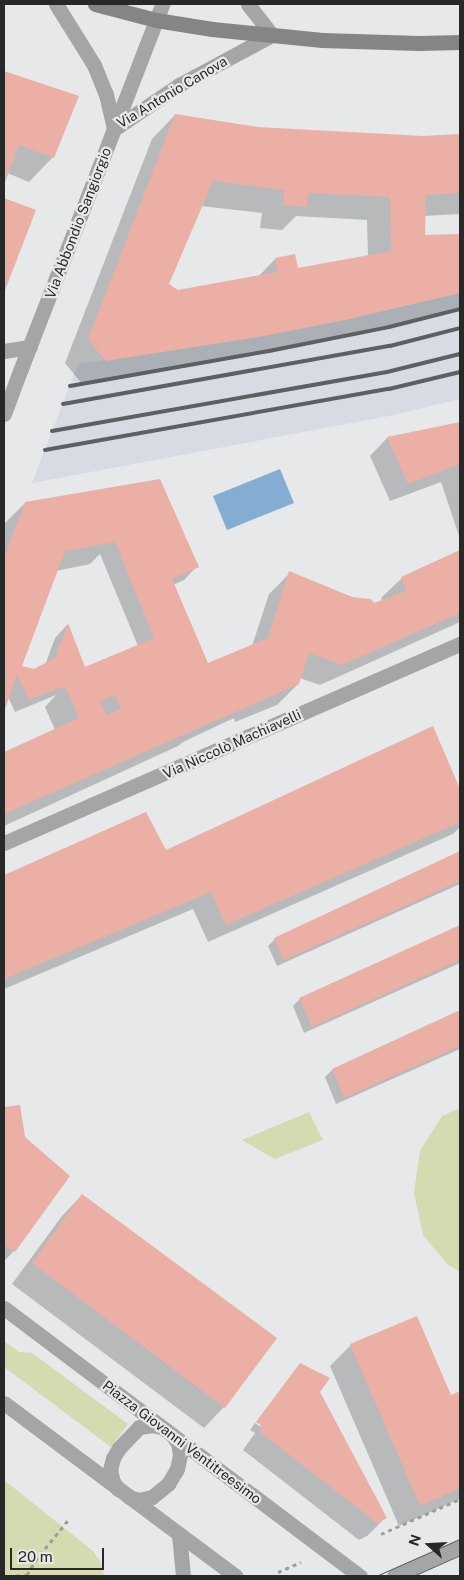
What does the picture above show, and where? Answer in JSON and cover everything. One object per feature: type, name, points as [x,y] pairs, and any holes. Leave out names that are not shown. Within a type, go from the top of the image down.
[{"type":"main road","points":[[95,4],[156,20],[212,29],[374,42],[460,42]]},
{"type":"street","name":"Via Antonio Canova","points":[[56,4],[94,65],[106,94],[114,129],[186,80],[272,35]]},
{"type":"street","name":"Via Abbondio Sangiorgio","points":[[4,414],[162,4]]},
{"type":"street","points":[[248,4],[272,35]]},
{"type":"street","points":[[4,351],[30,347]]},
{"type":"street","name":"Via Niccolò Machiavelli","points":[[4,843],[460,644]]},
{"type":"street","name":"Piazza Giovanni Ventitreesimo","points":[[4,1308],[360,1576]]},
{"type":"street","points":[[4,1404],[235,1576]]},
{"type":"street","points":[[152,1425],[167,1431],[178,1443],[180,1455],[177,1469],[168,1484],[152,1497],[139,1500],[124,1494],[113,1482],[110,1470],[113,1458],[119,1448],[138,1427],[152,1425]]},
{"type":"street","points":[[179,1534],[184,1576]]},
{"type":"street","points":[[394,1576],[460,1546]]},
{"type":"path","points":[[381,1534],[460,1499]]},
{"type":"path","points":[[8,1576],[27,1576],[35,1561],[68,1520]]},
{"type":"path","points":[[278,1572],[304,1561]]},
{"type":"shaded area","points":[[460,293],[460,399],[394,415],[32,483],[78,364],[258,337],[345,320]]},
{"type":"green space","points":[[460,1108],[460,1272],[447,1264],[423,1235],[414,1193],[420,1151],[442,1116]]},
{"type":"green space","points":[[309,1112],[323,1140],[275,1159],[242,1140]]},
{"type":"green space","points":[[4,1341],[19,1352],[32,1353],[128,1424],[111,1447],[4,1367]]},
{"type":"green space","points":[[4,1480],[93,1551],[101,1563],[104,1576],[4,1576]]},
{"type":"water","points":[[280,469],[294,503],[227,530],[213,496]]},
{"type":"building","points":[[4,71],[79,96],[54,158],[19,145],[4,185]]},
{"type":"building","points":[[175,114],[257,127],[423,136],[460,134],[460,193],[426,195],[425,235],[460,234],[460,293],[345,320],[258,337],[106,361],[88,339]],"holes":[[[213,181],[284,190],[283,205],[307,207],[308,193],[390,197],[391,251],[298,268],[295,254],[275,258],[277,272],[178,290],[169,284]]]},
{"type":"building","points":[[4,198],[36,210],[4,293]]},
{"type":"building","points":[[460,422],[460,464],[408,484],[387,437]]},
{"type":"building","points":[[160,479],[199,567],[172,579],[208,663],[268,638],[289,571],[352,597],[371,599],[374,603],[406,591],[401,577],[460,550],[460,613],[342,665],[309,653],[299,684],[4,814],[4,752],[79,718],[65,686],[29,700],[17,675],[4,712],[4,558],[25,502]],"holes":[[[115,542],[154,638],[85,667],[68,623],[55,658],[34,669],[22,666],[65,551]],[[115,695],[121,709],[107,716],[100,701]]]},
{"type":"building","points":[[433,726],[460,789],[460,822],[226,925],[211,892],[4,979],[4,875],[146,812],[166,850]]},
{"type":"building","points":[[460,851],[460,881],[284,960],[274,938]]},
{"type":"building","points":[[460,925],[460,960],[312,1027],[299,998]]},
{"type":"building","points":[[460,1010],[460,1046],[344,1098],[332,1069]]},
{"type":"building","points":[[20,1105],[25,1137],[70,1176],[15,1252],[4,1244],[4,1107]]},
{"type":"building","points":[[82,1194],[277,1338],[225,1408],[32,1263]]},
{"type":"building","points":[[417,1316],[451,1395],[460,1391],[460,1488],[420,1506],[350,1344]]},
{"type":"building","points":[[300,1363],[330,1378],[320,1392],[387,1518],[377,1523],[260,1432],[263,1427],[256,1422]]},
{"type":"tram line","points":[[376,1576],[460,1539]]},
{"type":"tram line","points":[[413,1576],[460,1555]]},
{"type":"railway","points":[[70,386],[269,351],[389,327],[460,309]]},
{"type":"railway","points":[[63,404],[390,346],[460,328]]},
{"type":"railway","points":[[52,431],[387,372],[460,354]]},
{"type":"railway","points":[[45,450],[389,389],[460,372]]}]
